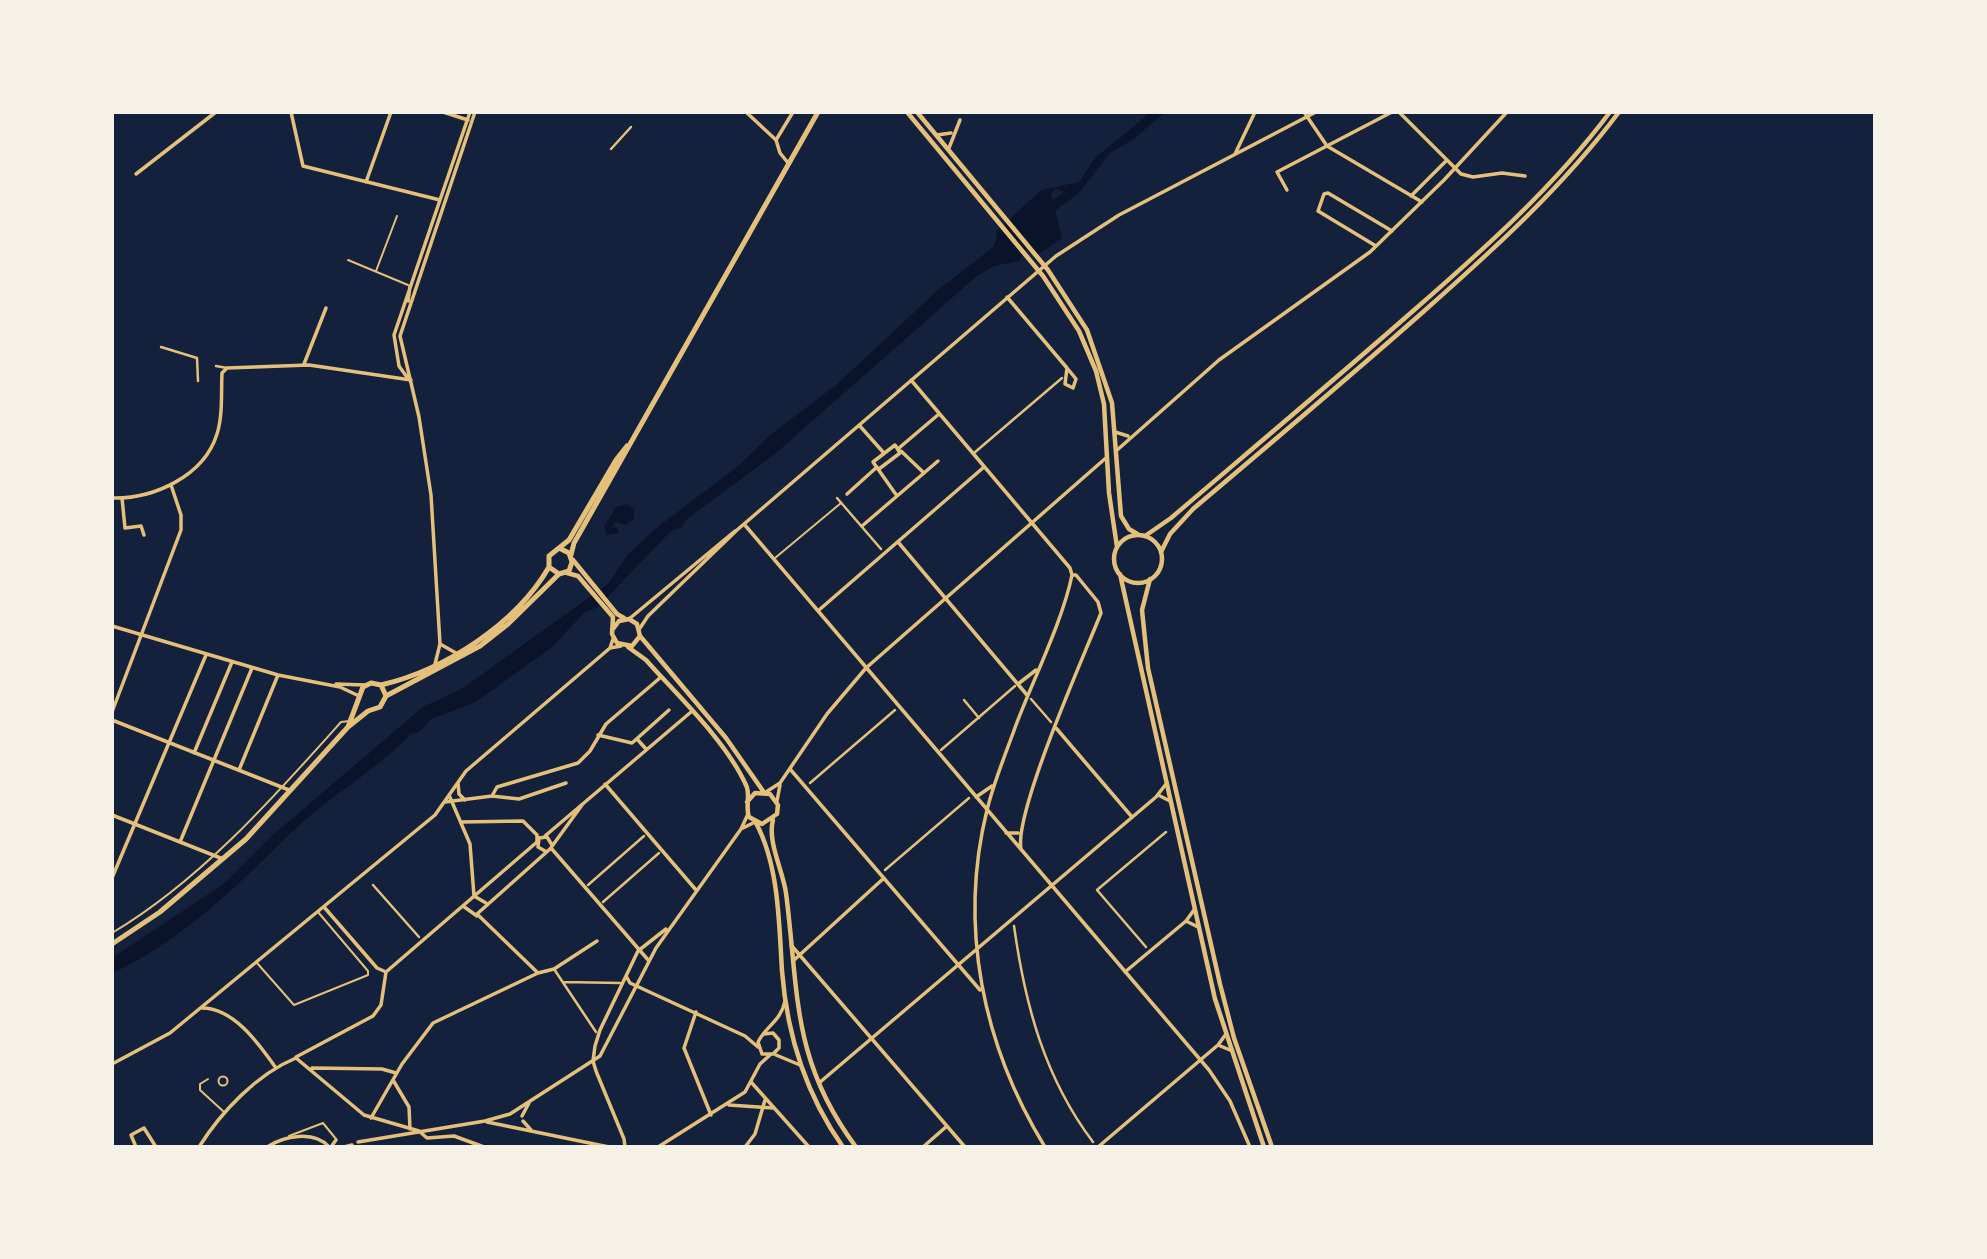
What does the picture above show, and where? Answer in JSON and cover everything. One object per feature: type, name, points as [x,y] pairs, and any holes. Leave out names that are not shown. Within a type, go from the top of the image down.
[{"type":"highway","points":[[112,944],[160,912],[223,859],[291,791],[350,724],[383,704],[386,696],[480,646],[572,567],[574,543],[818,112]]},
{"type":"highway","points":[[350,724],[365,685],[381,685],[435,664],[456,653],[511,614],[549,567],[549,556],[561,549],[616,460],[630,444]]},
{"type":"highway","points":[[561,549],[571,557]]},
{"type":"highway","points":[[549,567],[562,573]]},
{"type":"highway","points":[[381,685],[386,696]]},
{"type":"highway","points":[[360,697],[363,705],[372,709]]},
{"type":"main road","points":[[907,112],[1039,270],[1079,331],[1096,371],[1105,413],[1108,475],[1117,547],[1114,559],[1198,927],[1230,1050],[1264,1147]]},
{"type":"main road","points":[[917,112],[1037,256],[1080,317],[1107,382],[1115,432],[1121,516],[1129,529],[1155,542],[1161,552]]},
{"type":"main road","points":[[1117,547],[1128,537],[1142,535],[1171,518],[1511,224],[1562,171],[1610,112]]},
{"type":"main road","points":[[1272,1147],[1241,1060],[1220,984],[1151,681],[1142,627],[1144,594],[1150,579],[1161,564],[1161,552],[1170,534],[1193,509],[1353,373],[1528,218],[1575,167],[1619,112]]},
{"type":"main road","points":[[571,557],[583,578],[615,615],[640,628],[636,643],[628,647]]},
{"type":"main road","points":[[562,573],[583,578]]},
{"type":"main road","points":[[1119,574],[1137,583],[1150,579]]},
{"type":"main road","points":[[615,615],[614,639],[621,646],[639,653],[661,677],[745,783],[748,814],[755,822],[773,880],[785,999],[801,1065],[819,1108],[843,1147]]},
{"type":"main road","points":[[613,629],[627,619]]},
{"type":"main road","points":[[640,636],[726,738],[765,792],[777,802],[778,811],[773,820],[772,834],[786,895],[801,1028],[819,1083],[856,1147]]},
{"type":"main road","points":[[747,802],[755,793],[765,792]]},
{"type":"main road","points":[[755,822],[773,820]]},
{"type":"street","points":[[136,174],[216,112]]},
{"type":"street","points":[[291,112],[303,166],[442,200]]},
{"type":"street","points":[[366,182],[391,112]]},
{"type":"street","points":[[443,112],[469,120]]},
{"type":"street","points":[[411,380],[400,369],[394,335],[463,147],[470,112]]},
{"type":"street","points":[[435,664],[440,644],[432,507],[411,380],[400,336],[435,231],[442,200],[469,120],[475,112]]},
{"type":"street","points":[[746,112],[776,140],[780,153],[789,163]]},
{"type":"street","points":[[776,140],[793,112]]},
{"type":"street","points":[[1235,154],[1255,112]]},
{"type":"street","points":[[627,619],[737,530],[1044,266],[1119,215],[1306,114],[1316,112]]},
{"type":"street","points":[[1287,190],[1277,172],[1392,112]]},
{"type":"street","points":[[1399,112],[1455,169],[1469,177],[1502,173],[1525,176]]},
{"type":"street","points":[[1115,453],[1130,436],[1225,355],[1376,246],[1455,169],[1507,112]]},
{"type":"street","points":[[1306,114],[1327,146],[1422,202]]},
{"type":"street","points":[[949,150],[953,132],[960,120]]},
{"type":"street","points":[[611,149],[631,127]]},
{"type":"street","points":[[937,135],[953,132]]},
{"type":"street","points":[[1411,196],[1447,160]]},
{"type":"street","points":[[1376,246],[1318,211],[1324,194],[1328,193],[1392,231]]},
{"type":"street","points":[[410,286],[417,282]]},
{"type":"street","points":[[407,310],[410,286]]},
{"type":"street","points":[[1007,297],[1067,368],[1076,379],[1073,388],[1065,384],[1067,368]]},
{"type":"street","points":[[304,365],[326,308]]},
{"type":"street","points":[[161,347],[197,358],[198,381]]},
{"type":"street","points":[[216,366],[304,365],[411,380]]},
{"type":"street","points":[[197,367],[204,366]]},
{"type":"street","points":[[112,498],[122,498],[171,485],[200,463],[213,446],[220,424],[222,373],[229,367]]},
{"type":"street","points":[[391,378],[400,369]]},
{"type":"street","points":[[973,454],[1062,378]]},
{"type":"street","points":[[911,380],[1070,568],[1072,575],[1029,697],[994,785],[977,864],[975,930],[982,992],[1004,1068],[1045,1147]]},
{"type":"street","points":[[847,494],[939,414]]},
{"type":"street","points":[[859,425],[883,452]]},
{"type":"street","points":[[1115,432],[1124,437],[1130,436]]},
{"type":"street","points":[[897,496],[879,475],[874,460],[883,452],[893,444],[924,473]]},
{"type":"street","points":[[765,792],[780,783],[827,714],[866,668],[1108,456]]},
{"type":"street","points":[[862,526],[938,461]]},
{"type":"street","points":[[1098,466],[1108,475]]},
{"type":"street","points":[[818,610],[984,467]]},
{"type":"street","points":[[112,712],[181,530],[181,515],[171,485]]},
{"type":"street","points":[[122,498],[125,528],[141,526],[144,535]]},
{"type":"street","points":[[837,498],[881,549]]},
{"type":"street","points":[[744,524],[1200,1060],[1227,1096],[1250,1147]]},
{"type":"street","points":[[640,628],[648,616],[737,530]]},
{"type":"street","points":[[898,542],[1051,722]]},
{"type":"street","points":[[1014,842],[1020,833],[1101,609],[1082,582],[1072,575]]},
{"type":"street","points":[[1069,586],[1082,582]]},
{"type":"street","points":[[112,626],[278,675],[346,688],[360,697]]},
{"type":"street","points":[[112,1063],[161,1040],[435,815],[447,802],[458,780],[466,771],[610,648],[614,639]]},
{"type":"street","points":[[440,644],[456,653]]},
{"type":"street","points":[[610,648],[621,646]]},
{"type":"street","points":[[112,878],[206,655]]},
{"type":"street","points":[[194,753],[232,662]]},
{"type":"street","points":[[180,842],[253,668]]},
{"type":"street","points":[[941,750],[1037,669]]},
{"type":"street","points":[[239,770],[278,675]]},
{"type":"street","points":[[492,796],[497,787],[578,763],[590,751],[606,724],[661,677]]},
{"type":"street","points":[[328,684],[365,685]]},
{"type":"street","points":[[964,701],[979,718]]},
{"type":"street","points":[[598,736],[627,744],[637,739],[669,710]]},
{"type":"street","points":[[810,783],[895,710]]},
{"type":"street","points":[[199,1147],[225,1113],[276,1068],[373,1016],[381,1005],[386,972],[691,712]]},
{"type":"street","points":[[112,720],[291,791]]},
{"type":"street","points":[[1056,728],[1132,817]]},
{"type":"street","points":[[637,739],[646,749]]},
{"type":"street","points":[[790,769],[982,992]]},
{"type":"street","points":[[458,780],[459,794],[465,800]]},
{"type":"street","points":[[447,802],[492,796],[500,799],[527,797],[566,783]]},
{"type":"street","points":[[777,802],[780,783]]},
{"type":"street","points":[[605,784],[696,890]]},
{"type":"street","points":[[819,1083],[873,1040],[1158,795],[1166,784]]},
{"type":"street","points":[[976,797],[994,785]]},
{"type":"street","points":[[1158,795],[1170,801]]},
{"type":"street","points":[[885,870],[969,798]]},
{"type":"street","points":[[447,802],[461,822],[470,844],[474,895]]},
{"type":"street","points":[[477,916],[486,903],[549,849],[582,805]]},
{"type":"street","points":[[358,1142],[485,1121],[512,1113],[605,1051],[649,961],[741,829],[748,814]]},
{"type":"street","points":[[112,815],[223,859]]},
{"type":"street","points":[[461,822],[523,821],[537,835],[539,849],[549,849],[555,853],[649,961]]},
{"type":"street","points":[[741,829],[755,822]]},
{"type":"street","points":[[1146,947],[1097,890],[1166,832]]},
{"type":"street","points":[[1006,834],[1020,833]]},
{"type":"street","points":[[1020,833],[1022,852]]},
{"type":"street","points":[[545,836],[551,841],[549,849]]},
{"type":"street","points":[[588,885],[644,836]]},
{"type":"street","points":[[603,902],[659,853]]},
{"type":"street","points":[[792,963],[798,953],[884,878]]},
{"type":"street","points":[[373,885],[419,937]]},
{"type":"street","points":[[474,895],[486,903]]},
{"type":"street","points":[[463,906],[538,973]]},
{"type":"street","points":[[324,907],[377,968],[386,972]]},
{"type":"street","points":[[1125,972],[1186,921],[1194,910]]},
{"type":"street","points":[[1186,921],[1198,927]]},
{"type":"street","points":[[625,1147],[593,1061],[597,1035],[638,951],[671,926]]},
{"type":"street","points":[[1014,926],[1024,992],[1042,1050],[1062,1093],[1093,1142]]},
{"type":"street","points":[[975,930],[988,940]]},
{"type":"street","points":[[371,1119],[396,1073],[436,1020],[538,973],[554,969],[597,941]]},
{"type":"street","points":[[790,944],[965,1147]]},
{"type":"street","points":[[554,969],[596,1032]]},
{"type":"street","points":[[626,976],[628,982],[745,1036],[758,1048],[772,1055],[787,1057],[801,1065]]},
{"type":"street","points":[[562,982],[620,983]]},
{"type":"street","points":[[760,1064],[758,1048],[763,1034],[778,1020],[785,999]]},
{"type":"street","points":[[210,1001],[212,1008]]},
{"type":"street","points":[[202,1008],[212,1008],[248,1032],[276,1068]]},
{"type":"street","points":[[696,1012],[684,1048],[710,1115]]},
{"type":"street","points":[[658,1147],[745,1092],[760,1064],[779,1048],[779,1040],[773,1034],[745,1036]]},
{"type":"street","points":[[1098,1147],[1218,1045],[1226,1034]]},
{"type":"street","points":[[1218,1045],[1230,1050]]},
{"type":"street","points":[[296,1058],[371,1119],[419,1131],[427,1138],[454,1136],[484,1147]]},
{"type":"street","points":[[310,1068],[340,1066],[382,1069],[396,1073]]},
{"type":"street","points":[[393,1079],[409,1107],[410,1129]]},
{"type":"street","points":[[751,1082],[810,1147]]},
{"type":"street","points":[[745,1147],[755,1133],[765,1100]]},
{"type":"street","points":[[514,1127],[523,1118],[531,1101]]},
{"type":"street","points":[[727,1105],[774,1108]]},
{"type":"street","points":[[512,1113],[523,1118],[532,1130]]},
{"type":"street","points":[[512,1113],[508,1120],[514,1127]]},
{"type":"street","points":[[485,1121],[609,1147]]},
{"type":"street","points":[[923,1147],[947,1126]]},
{"type":"street","points":[[136,1147],[131,1135],[143,1128],[156,1147]]},
{"type":"street","points":[[267,1147],[289,1136],[317,1140],[330,1147],[336,1140]]},
{"type":"street","points":[[344,1147],[352,1144]]},
{"type":"lane","points":[[376,271],[397,216]]},
{"type":"lane","points":[[348,260],[410,286]]},
{"type":"lane","points":[[774,559],[841,503]]},
{"type":"lane","points":[[112,933],[154,904],[213,855],[283,788],[341,722],[350,724]]},
{"type":"lane","points":[[257,962],[294,1005],[368,975],[368,971],[318,912]]},
{"type":"lane","points":[[208,1079],[200,1084],[201,1090],[225,1113]]},
{"type":"lane","points":[[289,1136],[323,1123],[333,1131],[336,1140]]},
{"type":"water","points":[[1151,112],[1165,112],[1134,139],[1110,153],[1083,188],[1072,194],[1055,189],[1051,193],[1062,238],[1039,254],[1027,248],[1019,261],[994,266],[977,276],[776,453],[687,519],[681,528],[671,531],[598,607],[584,613],[552,647],[476,702],[431,719],[419,732],[411,734],[383,760],[306,819],[252,871],[185,929],[137,961],[112,973],[112,958],[225,883],[275,833],[423,707],[463,688],[609,583],[628,554],[660,525],[737,467],[769,436],[836,385],[938,290],[992,248],[997,239],[996,232],[1041,190],[1079,182],[1095,158]]},
{"type":"water","points":[[627,504],[634,509],[634,519],[625,525],[615,522],[611,528],[617,527],[619,533],[607,535],[604,527],[616,507]]},
{"type":"waterway","points":[[1044,213],[1077,188]]}]
